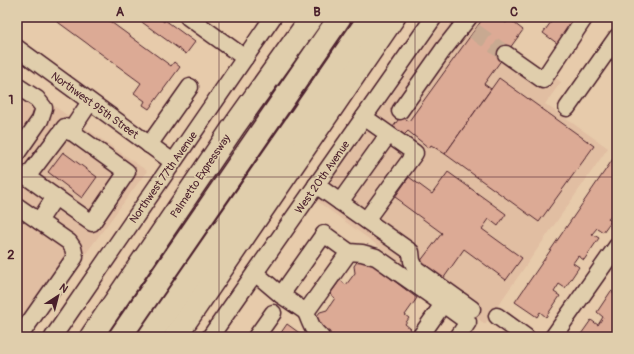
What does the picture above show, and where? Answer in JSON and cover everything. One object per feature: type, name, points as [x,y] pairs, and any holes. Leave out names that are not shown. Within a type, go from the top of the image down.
[{"type":"highway","points":[[235,125],[303,17]]},
{"type":"highway","name":"Palmetto Expressway","points":[[91,337],[235,125],[312,17]]},
{"type":"highway","points":[[120,337],[340,17]]},
{"type":"highway","points":[[149,337],[370,17]]},
{"type":"highway","points":[[175,337],[394,17]]},
{"type":"street","points":[[188,17],[245,58]]},
{"type":"street","name":"Northwest 77th Avenue","points":[[53,337],[273,17]]},
{"type":"street","name":"West 20th Avenue","points":[[210,337],[434,17]]},
{"type":"street","points":[[506,54],[543,80],[585,17]]},
{"type":"street","points":[[400,111],[443,50],[466,22]]},
{"type":"street","points":[[567,108],[617,36]]},
{"type":"street","name":"Northwest 95th Street","points":[[17,48],[173,162]]},
{"type":"street","points":[[17,86],[37,99],[44,108],[40,120],[17,153]]},
{"type":"street","points":[[149,145],[190,88]]},
{"type":"street","points":[[67,130],[127,172],[92,223],[27,177],[90,102]]},
{"type":"street","points":[[364,117],[415,154],[366,220]]},
{"type":"street","points":[[340,202],[388,135]]},
{"type":"street","points":[[316,185],[411,252],[412,261],[416,269],[472,310]]},
{"type":"street","points":[[40,221],[55,197]]},
{"type":"street","points":[[17,206],[69,242],[73,248],[75,257],[26,335]]},
{"type":"street","points":[[281,296],[324,234],[349,252],[362,252],[376,257],[468,322],[458,337]]},
{"type":"street","points":[[553,337],[617,246]]},
{"type":"street","points":[[306,312],[349,252]]},
{"type":"street","points":[[255,273],[281,296],[306,312],[315,333],[321,337]]},
{"type":"street","points":[[420,337],[443,304]]},
{"type":"street","points":[[256,337],[273,312]]},
{"type":"street","points":[[497,316],[526,337]]},
{"type":"shaded area","points":[[447,17],[470,17],[561,82],[545,104],[608,148],[485,324],[317,201]]},
{"type":"shaded area","points":[[17,80],[147,171],[24,337],[17,337]]},
{"type":"building","points":[[51,17],[104,17],[171,66],[174,62],[180,67],[149,109],[143,105],[145,101],[134,93],[141,83]]},
{"type":"building","points":[[141,17],[158,17],[164,22],[165,20],[195,42],[186,54],[139,20]]},
{"type":"building","points":[[484,17],[499,17],[506,23],[509,19],[523,30],[484,84],[491,89],[445,154],[431,145],[429,148],[408,131],[404,135],[393,127],[401,116],[409,121]]},
{"type":"building","points":[[544,17],[577,17],[558,44],[543,33],[551,22]]},
{"type":"building","points":[[499,78],[594,146],[539,222],[445,154]]},
{"type":"building","points":[[63,152],[97,177],[82,198],[48,172]]},
{"type":"building","points":[[613,159],[617,162],[617,207],[608,219],[611,221],[603,232],[597,228],[592,234],[599,238],[584,260],[578,256],[573,263],[579,267],[565,288],[559,284],[554,292],[560,296],[546,317],[540,312],[537,317],[515,302]]},
{"type":"building","points":[[448,172],[506,214],[498,226],[489,219],[482,229],[522,258],[506,280],[464,249],[443,279],[420,262],[442,233],[395,197],[409,177],[432,194]]},
{"type":"building","points":[[361,256],[377,268],[380,268],[381,271],[417,298],[405,315],[409,318],[405,324],[411,329],[405,337],[330,336],[330,332],[313,321],[320,312],[327,310],[335,298],[330,294],[340,280],[346,285],[355,273],[354,266]]},
{"type":"building","points":[[611,291],[617,295],[617,337],[579,337],[591,320],[598,325],[603,317],[597,312]]},
{"type":"building","points":[[287,324],[305,337],[278,337]]},
{"type":"tunnel","points":[[474,31],[506,54]]}]
